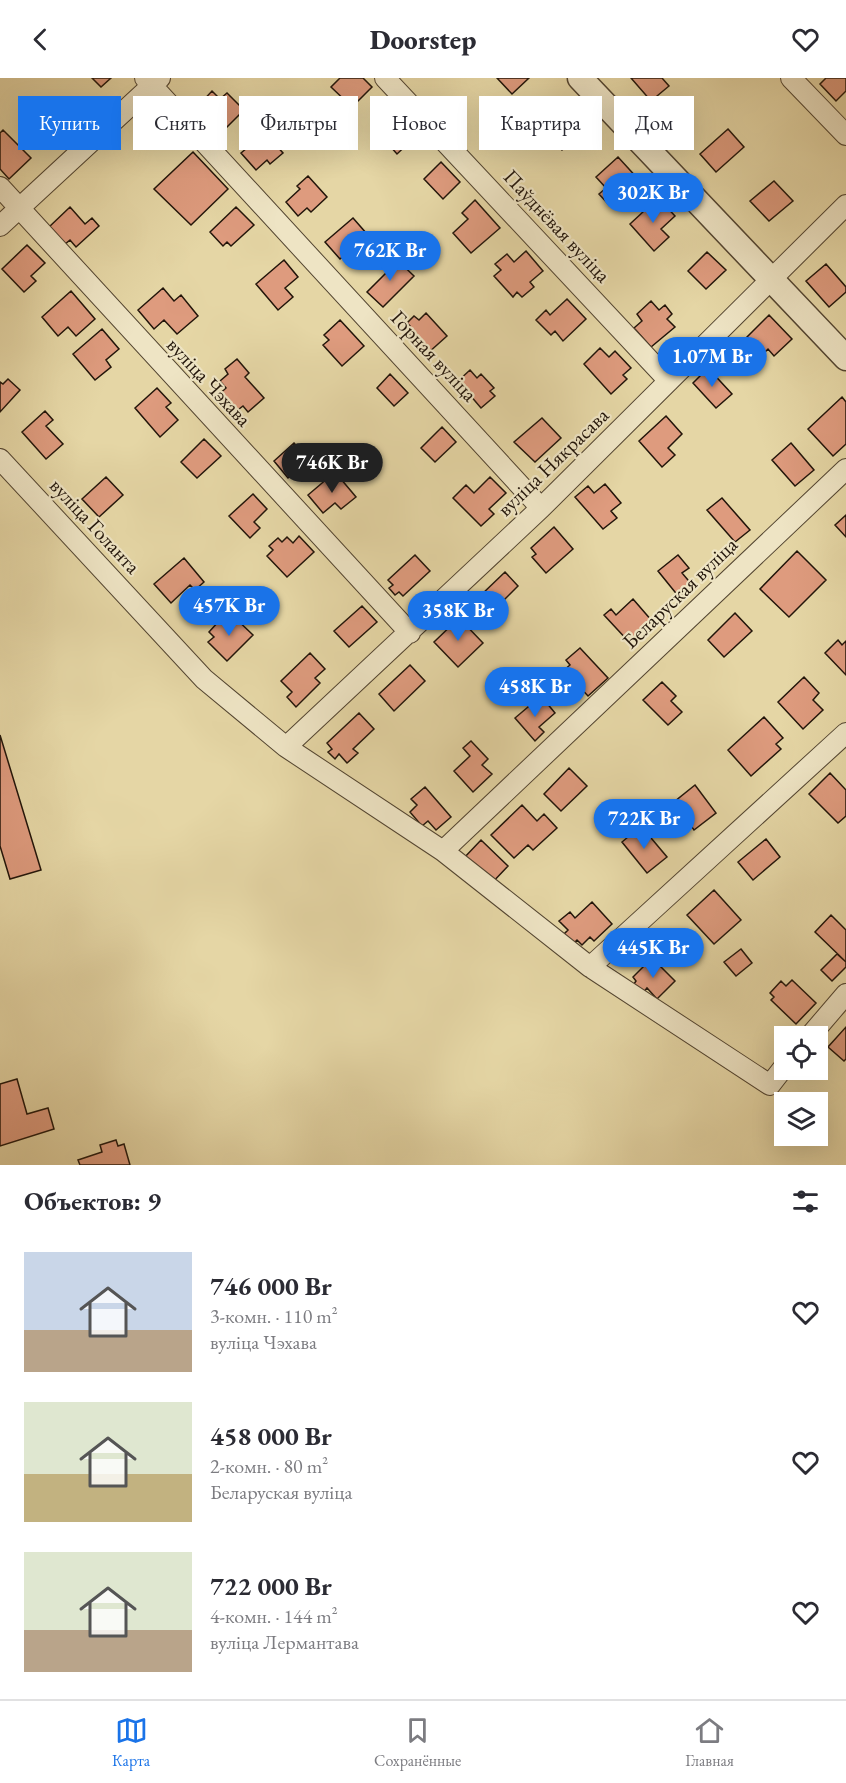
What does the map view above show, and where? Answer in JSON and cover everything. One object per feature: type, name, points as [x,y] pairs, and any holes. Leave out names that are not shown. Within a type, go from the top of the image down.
[{"type":"street","name":"Паўднёвая вуліца","points":[[385,78],[669,381]]},
{"type":"street","points":[[580,78],[846,358]]},
{"type":"street","points":[[791,78],[846,135]]},
{"type":"street","points":[[0,226],[152,81]]},
{"type":"street","name":"Горная вуліца","points":[[152,81],[541,508]]},
{"type":"street","name":"вуліца Чэхава","points":[[0,187],[77,274],[410,633]]},
{"type":"street","name":"вуліца Някрасава","points":[[286,747],[541,508],[769,278],[846,205]]},
{"type":"street","name":"вуліца Голанта","points":[[0,459],[204,679],[286,747],[444,851],[590,967],[770,1085],[774,1080]]},
{"type":"street","name":"Беларуская вуліца","points":[[444,851],[846,469]]},
{"type":"street","points":[[590,967],[846,733]]},
{"type":"street","points":[[819,1026],[846,994]]},
{"type":"building","points":[[92,78],[111,78],[101,87]]},
{"type":"building","points":[[340,78],[363,78],[372,87],[358,101],[358,96],[340,96],[331,87]]},
{"type":"building","points":[[497,78],[529,78],[512,94]]},
{"type":"building","points":[[631,78],[662,78],[669,86],[657,96],[647,96]]},
{"type":"building","points":[[826,78],[846,78],[846,91],[836,101],[820,84]]},
{"type":"building","points":[[212,91],[217,96],[207,96]]},
{"type":"building","points":[[227,93],[239,105],[239,115],[227,127],[227,96],[224,96]]},
{"type":"building","points":[[728,129],[744,147],[716,172],[700,154]]},
{"type":"building","points":[[3,130],[18,145],[18,150],[23,150],[31,158],[9,179],[0,169],[0,133]]},
{"type":"building","points":[[245,150],[280,150],[283,153],[270,164],[267,160],[256,170],[241,153]]},
{"type":"building","points":[[193,152],[228,189],[191,225],[154,189]]},
{"type":"building","points":[[618,157],[639,180],[610,206],[599,194],[606,188],[596,177]]},
{"type":"building","points":[[441,162],[460,182],[443,199],[424,179]]},
{"type":"building","points":[[308,176],[327,197],[311,212],[307,208],[298,216],[286,202],[300,189],[297,186]]},
{"type":"building","points":[[774,181],[793,201],[769,221],[750,201]]},
{"type":"building","points":[[658,198],[675,216],[661,229],[669,237],[654,251],[630,224]]},
{"type":"building","points":[[475,200],[500,228],[471,253],[453,233],[468,219],[462,213]]},
{"type":"building","points":[[70,207],[85,224],[92,218],[99,226],[76,247],[70,240],[64,245],[48,228]]},
{"type":"building","points":[[236,207],[254,225],[231,246],[227,242],[223,246],[210,232]]},
{"type":"building","points":[[353,218],[374,242],[354,259],[348,252],[340,259],[325,242]]},
{"type":"building","points":[[27,245],[45,263],[31,276],[36,281],[24,292],[2,269]]},
{"type":"building","points":[[526,251],[543,271],[530,282],[534,287],[522,297],[517,292],[513,297],[494,276],[501,270],[495,264],[507,254],[514,262]]},
{"type":"building","points":[[707,252],[726,270],[706,289],[688,271]]},
{"type":"building","points":[[392,255],[414,276],[383,307],[367,292],[388,271],[382,265]]},
{"type":"building","points":[[284,260],[298,277],[285,288],[293,297],[278,310],[256,284]]},
{"type":"building","points":[[826,264],[846,287],[846,292],[829,307],[806,281]]},
{"type":"building","points":[[163,288],[174,301],[181,295],[198,316],[177,334],[164,320],[154,329],[138,310]]},
{"type":"building","points":[[71,291],[95,319],[76,336],[68,327],[58,336],[42,317]]},
{"type":"building","points":[[567,299],[586,319],[563,341],[555,331],[551,335],[536,320],[546,310],[550,315]]},
{"type":"building","points":[[651,301],[659,310],[665,305],[672,314],[667,319],[675,327],[651,347],[634,328],[642,321],[637,314]]},
{"type":"building","points":[[426,313],[447,336],[428,353],[406,330],[410,326],[407,323],[414,316],[419,320]]},
{"type":"building","points":[[769,315],[792,339],[774,356],[768,349],[764,353],[747,337]]},
{"type":"building","points":[[340,320],[364,346],[342,366],[323,345],[329,340],[324,335]]},
{"type":"building","points":[[102,329],[119,349],[106,360],[111,367],[95,380],[73,354]]},
{"type":"building","points":[[600,348],[609,357],[615,351],[631,368],[623,375],[627,379],[611,394],[584,364]]},
{"type":"building","points":[[237,359],[249,373],[245,377],[264,398],[248,412],[243,406],[230,416],[215,398],[226,388],[220,381],[228,374],[225,369]]},
{"type":"building","points":[[708,368],[732,394],[716,408],[693,383]]},
{"type":"building","points":[[470,370],[477,378],[481,374],[494,388],[490,391],[495,396],[481,408],[458,381]]},
{"type":"building","points":[[390,374],[408,393],[394,406],[377,388]]},
{"type":"building","points":[[8,379],[20,390],[0,412],[0,382],[3,384]]},
{"type":"building","points":[[157,388],[171,403],[166,407],[178,420],[160,437],[135,408]]},
{"type":"building","points":[[842,397],[846,402],[846,444],[833,456],[808,429]]},
{"type":"building","points":[[45,411],[53,420],[46,426],[63,444],[46,459],[22,432]]},
{"type":"building","points":[[666,416],[682,434],[668,448],[675,455],[662,467],[639,441]]},
{"type":"building","points":[[542,418],[561,438],[535,462],[514,442]]},
{"type":"building","points":[[442,427],[456,442],[435,462],[421,448]]},
{"type":"building","points":[[204,439],[221,456],[197,478],[181,462]]},
{"type":"building","points":[[294,443],[305,455],[310,450],[321,462],[300,480],[294,473],[288,478],[274,461]]},
{"type":"building","points":[[791,443],[814,470],[795,486],[772,460]]},
{"type":"building","points":[[335,472],[356,497],[341,509],[335,503],[323,513],[308,495]]},
{"type":"building","points":[[106,477],[123,495],[99,517],[82,499]]},
{"type":"building","points":[[490,477],[506,493],[489,509],[494,514],[481,526],[453,498],[466,485],[474,493]]},
{"type":"building","points":[[605,484],[621,503],[611,511],[617,518],[603,529],[575,497],[588,486],[594,493]]},
{"type":"building","points":[[253,494],[267,509],[254,522],[260,528],[250,538],[229,516]]},
{"type":"building","points":[[722,498],[750,530],[735,542],[707,510]]},
{"type":"building","points":[[846,515],[846,537],[835,525]]},
{"type":"building","points":[[554,527],[573,549],[546,573],[532,557],[536,554],[531,548]]},
{"type":"building","points":[[299,536],[314,552],[287,577],[267,556],[273,550],[269,546],[278,538],[282,542],[287,537],[293,543]]},
{"type":"building","points":[[797,551],[826,580],[789,617],[760,589]]},
{"type":"building","points":[[415,555],[430,571],[403,596],[399,592],[395,595],[389,588],[393,585],[388,580]]},
{"type":"building","points":[[678,555],[689,568],[682,573],[693,586],[679,597],[658,571]]},
{"type":"building","points":[[184,558],[204,582],[195,590],[190,585],[171,603],[154,584]]},
{"type":"building","points":[[505,572],[518,586],[493,611],[479,597]]},
{"type":"building","points":[[633,599],[652,621],[629,642],[604,615],[611,609],[616,615]]},
{"type":"building","points":[[362,606],[377,622],[349,647],[334,631]]},
{"type":"building","points":[[735,613],[752,631],[724,657],[708,640]]},
{"type":"building","points":[[231,614],[253,635],[227,661],[208,642],[214,637],[209,632],[220,620],[223,622]]},
{"type":"building","points":[[459,618],[483,643],[458,667],[434,642]]},
{"type":"building","points":[[838,640],[842,645],[846,641],[846,675],[825,653]]},
{"type":"building","points":[[580,648],[608,678],[588,696],[564,670],[570,665],[566,660]]},
{"type":"building","points":[[310,653],[325,669],[315,678],[320,683],[296,707],[287,697],[292,692],[281,681]]},
{"type":"building","points":[[410,665],[425,681],[394,711],[379,694]]},
{"type":"building","points":[[804,677],[819,693],[813,700],[823,710],[803,729],[778,702]]},
{"type":"building","points":[[662,682],[676,696],[671,701],[682,712],[668,725],[643,700]]},
{"type":"building","points":[[541,696],[555,713],[539,727],[544,732],[535,741],[515,718]]},
{"type":"building","points":[[359,713],[374,729],[353,749],[358,753],[347,763],[339,754],[335,759],[328,752],[332,749],[327,743]]},
{"type":"building","points":[[764,717],[783,738],[776,744],[781,749],[751,776],[728,750]]},
{"type":"building","points":[[0,735],[41,870],[10,879],[0,846]]},
{"type":"building","points":[[471,741],[488,759],[482,765],[492,774],[473,792],[454,771],[470,756],[463,748]]},
{"type":"building","points":[[569,768],[587,786],[561,811],[544,794]]},
{"type":"building","points":[[830,773],[846,790],[846,816],[838,823],[809,794]]},
{"type":"building","points":[[695,785],[716,813],[694,830],[674,802]]},
{"type":"building","points":[[425,787],[451,817],[436,830],[428,821],[422,826],[410,812],[417,805],[411,799]]},
{"type":"building","points":[[522,805],[537,821],[544,814],[557,828],[533,850],[528,845],[514,858],[491,835]]},
{"type":"building","points":[[641,826],[667,857],[647,873],[622,842]]},
{"type":"building","points":[[766,839],[780,857],[753,880],[738,862]]},
{"type":"building","points":[[481,840],[508,866],[490,885],[463,859]]},
{"type":"building","points":[[714,890],[741,920],[714,944],[687,915]]},
{"type":"building","points":[[592,902],[612,924],[594,941],[590,937],[582,945],[577,940],[572,945],[563,935],[568,930],[559,921],[570,912],[575,918]]},
{"type":"building","points":[[831,915],[846,930],[846,962],[815,932]]},
{"type":"building","points":[[741,949],[752,963],[736,976],[724,962]]},
{"type":"building","points":[[837,954],[846,962],[846,967],[832,981],[821,970]]},
{"type":"building","points":[[652,958],[675,981],[657,999],[647,988],[643,993],[634,984],[636,981],[633,977]]},
{"type":"building","points":[[792,980],[816,1003],[796,1024],[771,1000],[774,997],[770,993],[781,981],[786,986]]},
{"type":"building","points":[[846,1027],[846,1059],[844,1061],[828,1047]]},
{"type":"building","points":[[17,1079],[27,1114],[48,1108],[54,1129],[0,1146],[0,1084]]},
{"type":"building","points":[[116,1140],[118,1146],[124,1144],[130,1165],[80,1165],[78,1160],[102,1152],[100,1145]]}]
